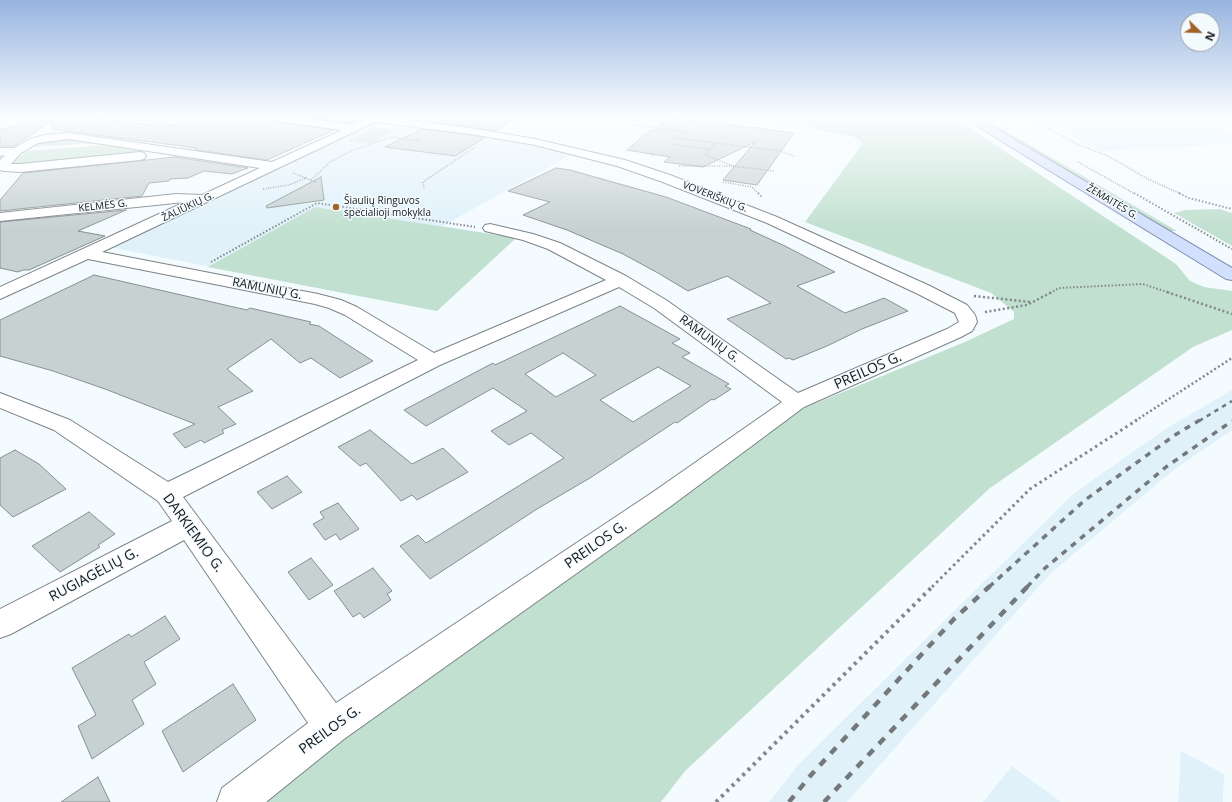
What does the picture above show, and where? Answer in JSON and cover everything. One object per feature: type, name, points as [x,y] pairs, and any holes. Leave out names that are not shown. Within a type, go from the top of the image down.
[{"type":"main road","name":"ŽEMAITĖS G.","points":[[1033,155],[1232,275]]},
{"type":"main road","name":"ŽEMAITĖS G.","points":[[1056,155],[1102,182]]},
{"type":"street","points":[[13,155],[2,165],[4,167],[15,168],[148,155]]},
{"type":"street","points":[[199,155],[274,166]]},
{"type":"street","name":"ŽALIŪKIŲ G.","points":[[0,294],[297,155]]},
{"type":"street","name":"VOVERIŠKIŲ G.","points":[[591,155],[628,166],[719,198],[772,220],[931,293],[961,309],[968,305]]},
{"type":"street","name":"KELMĖS G.","points":[[0,217],[176,198],[206,199]]},
{"type":"street","name":"RAMUNIŲ G.","points":[[490,228],[528,237],[554,246],[620,280],[660,304],[796,402]]},
{"type":"street","name":"RAMUNIŲ G.","points":[[87,254],[318,299],[335,304],[351,311],[433,361]]},
{"type":"street","points":[[167,494],[433,361],[620,280]]},
{"type":"street","name":"PREILOS G.","points":[[236,802],[332,727],[662,499],[796,402],[965,327],[968,322],[968,305]]},
{"type":"street","name":"DARKIEMIO G.","points":[[0,400],[62,425],[167,494],[332,727]]},
{"type":"street","name":"RUGIAGĖLIŲ G.","points":[[0,624],[188,525]]},
{"type":"path","points":[[311,180],[330,162],[343,155]]},
{"type":"path","points":[[424,188],[423,182],[462,155]]},
{"type":"path","points":[[706,155],[733,166]]},
{"type":"path","points":[[1107,155],[1148,179],[1189,198],[1232,209]]},
{"type":"path","points":[[1078,162],[1232,249]]},
{"type":"path","points":[[679,165],[700,167],[733,166],[774,171]]},
{"type":"path","points":[[306,178],[317,183]]},
{"type":"path","points":[[210,262],[317,203],[490,228]]},
{"type":"path","points":[[968,305],[1026,305],[1059,288],[1143,284],[1232,314]]},
{"type":"path","points":[[968,305],[1032,302]]},
{"type":"path","points":[[716,802],[1030,489],[1232,358]]},
{"type":"shaded area","name":"Šiaulių Ringuvos specialioji mokykla","points":[[305,155],[569,155],[443,226],[516,238],[437,311],[109,247]]},
{"type":"shaded area","points":[[1232,390],[1232,430],[1171,472],[1050,574],[847,802],[769,802],[799,764],[1073,494],[1164,430]]},
{"type":"shaded area","points":[[1181,751],[1224,774],[1223,802],[1178,802]]},
{"type":"shaded area","points":[[1012,766],[1061,802],[983,802]]},
{"type":"green space","points":[[22,155],[116,155],[15,165],[13,163]]},
{"type":"green space","points":[[854,155],[1011,155],[1176,264],[1190,281],[1204,287],[1232,291],[1232,330],[1193,347],[990,488],[685,771],[661,802],[252,802],[669,502],[804,408],[965,342],[1014,319],[1014,312],[991,293],[805,222]]},
{"type":"green space","points":[[1042,155],[1048,155],[1177,231],[1170,231]]},
{"type":"green space","points":[[315,207],[516,238],[437,311],[208,267]]},
{"type":"green space","points":[[1220,209],[1232,213],[1232,246],[1174,213],[1185,210]]},
{"type":"building","points":[[235,155],[277,155],[267,160]]},
{"type":"building","points":[[660,155],[727,155],[703,167],[664,162],[670,157]]},
{"type":"building","points":[[744,155],[778,155],[757,185],[723,180]]},
{"type":"building","points":[[175,157],[248,168],[232,174],[204,171],[188,178],[170,179],[169,181],[149,183],[142,196],[0,211],[0,200],[23,173]]},
{"type":"building","points":[[556,168],[570,170],[666,197],[751,229],[750,230],[785,246],[835,272],[797,286],[845,313],[884,298],[908,311],[862,329],[793,360],[789,358],[786,359],[727,319],[771,303],[727,276],[688,291],[623,254],[567,230],[523,215],[550,202],[508,191]]},
{"type":"building","points":[[321,177],[324,200],[267,208],[266,206]]},
{"type":"building","points":[[126,210],[78,231],[105,236],[29,270],[18,272],[0,268],[0,222]]},
{"type":"building","points":[[94,275],[247,310],[250,308],[311,322],[309,324],[319,326],[373,361],[340,378],[311,358],[300,363],[271,339],[227,369],[253,391],[218,407],[236,424],[222,430],[224,433],[204,443],[201,440],[185,448],[173,434],[195,424],[105,389],[53,371],[0,356],[0,320]]},
{"type":"building","points":[[620,306],[680,339],[672,343],[690,353],[682,357],[729,384],[725,386],[731,389],[714,400],[712,399],[677,423],[675,422],[590,478],[537,509],[430,579],[400,546],[418,535],[426,543],[564,458],[531,433],[509,445],[491,431],[527,411],[493,388],[426,426],[404,410],[493,363],[495,365]],"holes":[[[563,353],[596,375],[556,397],[525,374]],[[658,367],[691,386],[633,422],[600,400]]]},
{"type":"building","points":[[370,430],[412,464],[443,448],[468,472],[417,500],[412,495],[401,501],[366,463],[360,466],[338,447]]},
{"type":"building","points":[[15,450],[39,464],[66,489],[13,517],[0,505],[0,458]]},
{"type":"building","points":[[287,476],[302,492],[272,509],[257,492]]},
{"type":"building","points":[[338,503],[359,529],[340,540],[336,534],[325,540],[313,524],[324,518],[320,512]]},
{"type":"building","points":[[89,512],[115,534],[98,545],[100,547],[60,572],[32,546]]},
{"type":"building","points":[[311,558],[333,585],[309,600],[288,572]]},
{"type":"building","points":[[373,568],[392,591],[387,594],[391,600],[364,618],[360,613],[353,617],[334,591]]},
{"type":"building","points":[[165,616],[180,639],[144,662],[156,684],[132,700],[144,724],[92,759],[78,726],[96,715],[72,668],[129,634],[131,637]]},
{"type":"building","points":[[233,684],[256,720],[183,772],[162,731]]},
{"type":"building","points":[[98,777],[110,802],[61,802]]},
{"type":"railway","points":[[1199,421],[1232,401]]},
{"type":"railway","points":[[989,587],[1085,500],[1175,435],[1200,420]]},
{"type":"railway","points":[[1027,587],[1044,569],[1166,467],[1232,421]]},
{"type":"railway","points":[[789,802],[811,775],[954,619],[990,586]]},
{"type":"railway","points":[[824,802],[1028,586]]},
{"type":"place","name":"Šiaulių Ringuvos specialioji mokykla","points":[[336,207]]}]
